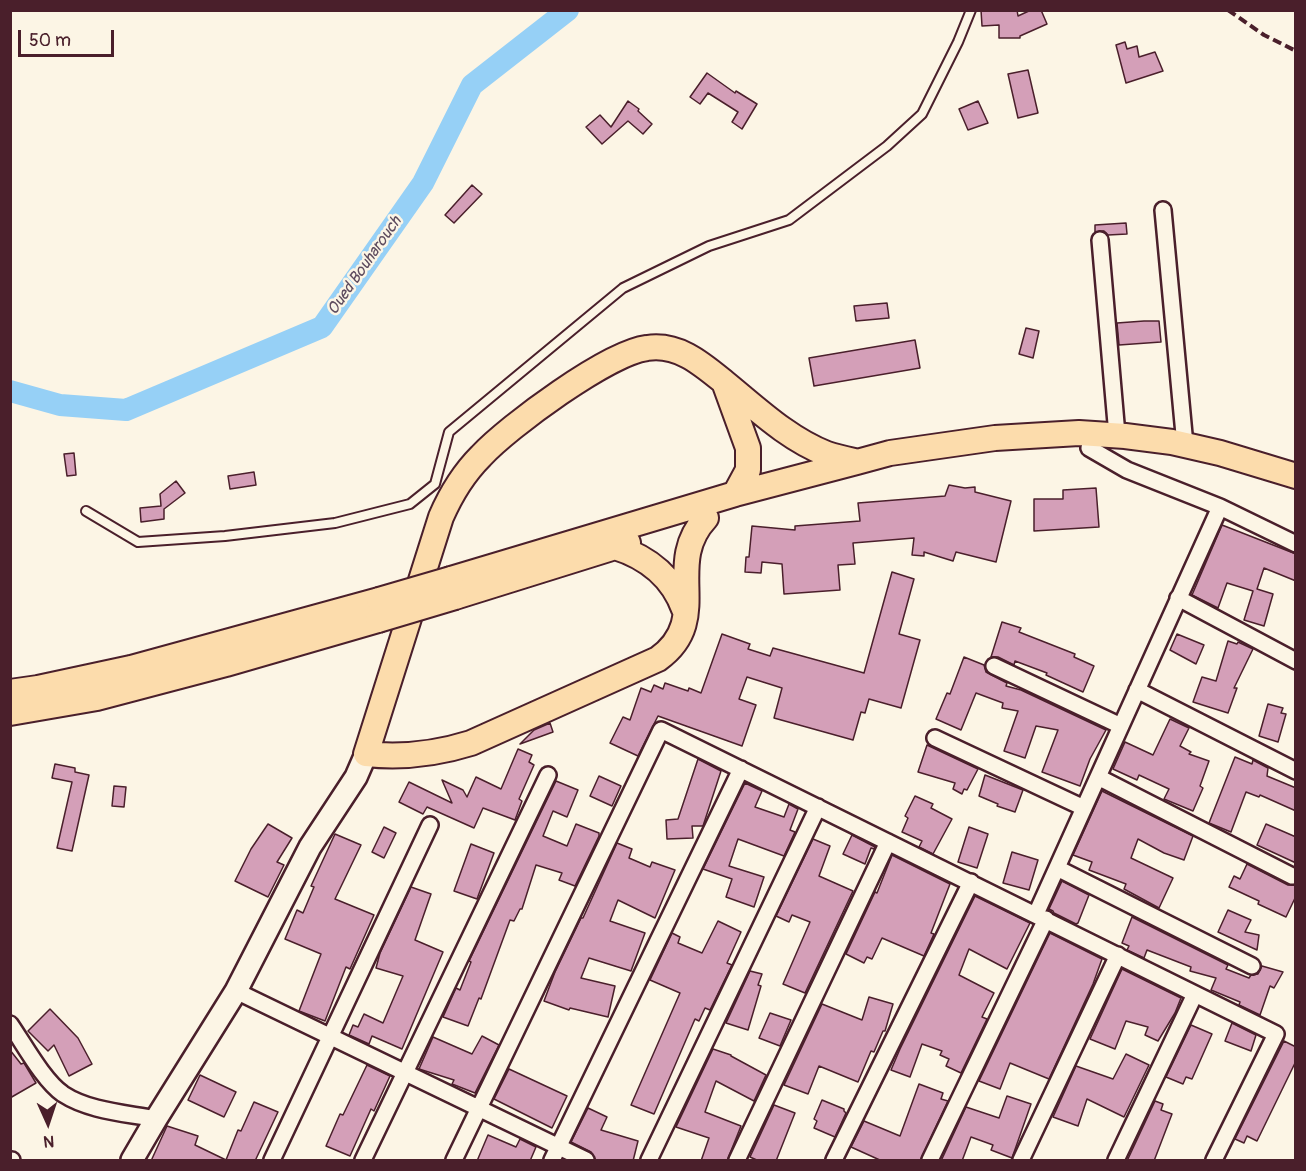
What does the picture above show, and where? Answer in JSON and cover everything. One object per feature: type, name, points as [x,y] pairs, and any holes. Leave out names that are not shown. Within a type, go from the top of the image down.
[{"type":"highway","points":[[706,518],[694,533],[687,551],[687,614],[678,640],[658,660],[482,738],[451,749],[409,756],[366,754],[441,517],[444,487],[499,438],[568,387],[621,356],[647,348],[664,348],[687,354],[781,429],[805,444],[828,454],[857,462]]},
{"type":"highway","points":[[724,382],[748,448],[748,470],[735,494]]},
{"type":"highway","points":[[10,713],[107,695],[226,664],[379,610],[453,588],[735,494],[890,453],[995,438],[1079,433],[1117,435],[1185,445],[1220,453],[1296,476]]},
{"type":"highway","points":[[453,588],[615,547],[706,518],[890,469],[1020,450],[1089,448],[1127,450],[1184,460],[1296,492]]},
{"type":"highway","points":[[615,547],[643,558],[665,576],[678,594],[687,614]]},
{"type":"highway","points":[[10,692],[131,668],[379,610]]},
{"type":"main road","points":[[132,1161],[236,992],[310,847],[356,777],[366,754]]},
{"type":"street","points":[[1163,210],[1185,445]]},
{"type":"street","points":[[1100,240],[1117,435]]},
{"type":"street","points":[[1089,448],[1127,470],[1220,507],[1296,544]]},
{"type":"street","points":[[930,1161],[1041,917],[1057,868],[1220,507]]},
{"type":"street","points":[[1178,598],[1296,660]]},
{"type":"street","points":[[994,666],[1121,726]]},
{"type":"street","points":[[1137,690],[1296,771]]},
{"type":"street","points":[[454,1161],[661,730],[1276,1034],[1214,1161]]},
{"type":"street","points":[[935,738],[1084,808]]},
{"type":"street","points":[[555,1154],[741,769]]},
{"type":"street","points":[[363,1161],[548,775]]},
{"type":"street","points":[[1098,777],[1292,876]]},
{"type":"street","points":[[649,1161],[818,807]]},
{"type":"street","points":[[272,1161],[430,825]]},
{"type":"street","points":[[737,1161],[888,842]]},
{"type":"street","points":[[1057,868],[1252,966]]},
{"type":"street","points":[[834,1161],[971,882]]},
{"type":"street","points":[[1021,1161],[1118,955]]},
{"type":"street","points":[[236,992],[478,1109],[555,1154],[586,1161]]},
{"type":"street","points":[[1116,1161],[1195,994]]},
{"type":"street","points":[[10,1024],[35,1063],[61,1092],[78,1102],[156,1119]]},
{"type":"lane","points":[[86,511],[138,542],[225,536],[335,523],[410,504],[444,487],[449,432],[623,288],[709,246],[789,220],[887,146],[922,114],[958,42],[971,10]]},
{"type":"building","points":[[981,10],[1017,10],[1018,16],[1031,10],[1041,10],[1047,24],[1020,38],[999,38],[999,25],[982,26]]},
{"type":"building","points":[[1125,42],[1127,49],[1137,46],[1139,57],[1155,52],[1163,71],[1126,83],[1116,45]]},
{"type":"building","points":[[1028,70],[1038,113],[1018,118],[1008,74]]},
{"type":"building","points":[[707,73],[735,93],[736,91],[757,104],[742,129],[732,122],[738,112],[708,93],[700,104],[690,97]]},
{"type":"building","points":[[628,101],[639,109],[638,111],[652,124],[643,134],[628,121],[602,144],[586,127],[600,115],[611,127]]},
{"type":"building","points":[[978,101],[988,123],[968,130],[959,109]]},
{"type":"building","points":[[472,185],[482,194],[454,223],[445,215]]},
{"type":"building","points":[[1126,223],[1127,234],[1108,235],[1104,231],[1095,232],[1095,225]]},
{"type":"building","points":[[887,303],[889,318],[856,321],[854,306]]},
{"type":"building","points":[[1159,321],[1161,342],[1119,345],[1117,323]]},
{"type":"building","points":[[1026,328],[1039,331],[1033,358],[1019,354]]},
{"type":"building","points":[[915,340],[920,368],[814,386],[809,358]]},
{"type":"building","points":[[74,453],[76,475],[67,476],[64,454]]},
{"type":"building","points":[[254,472],[256,485],[230,489],[228,476]]},
{"type":"building","points":[[176,481],[185,493],[164,509],[164,519],[141,522],[140,508],[161,506],[160,494]]},
{"type":"building","points":[[949,485],[975,487],[975,492],[1011,501],[996,562],[956,552],[953,561],[924,552],[924,556],[912,555],[914,538],[853,543],[855,564],[838,565],[840,590],[784,594],[782,564],[762,562],[761,573],[745,572],[752,526],[795,530],[795,526],[860,521],[858,503],[945,496]]},
{"type":"building","points":[[1096,488],[1099,527],[1034,531],[1034,499],[1063,499],[1063,490]]},
{"type":"building","points":[[1222,525],[1296,554],[1296,581],[1264,568],[1257,589],[1273,594],[1264,626],[1244,620],[1253,591],[1227,583],[1218,608],[1192,595]]},
{"type":"building","points":[[892,572],[914,579],[899,634],[920,640],[901,708],[869,699],[865,713],[861,712],[853,740],[774,718],[782,688],[747,677],[739,699],[756,705],[742,746],[658,716],[638,756],[610,743],[623,717],[630,720],[641,688],[651,692],[654,685],[663,689],[665,683],[701,693],[722,634],[750,644],[748,649],[770,656],[773,648],[864,673]]},
{"type":"building","points":[[1002,622],[1021,628],[1019,632],[1075,654],[1074,657],[1094,666],[1083,692],[1046,675],[1047,673],[1015,661],[1014,665],[998,657],[991,657]]},
{"type":"building","points":[[1177,634],[1204,645],[1196,664],[1170,650]]},
{"type":"building","points":[[1228,641],[1237,644],[1238,642],[1253,649],[1234,688],[1237,688],[1228,713],[1193,702],[1202,677],[1216,681]]},
{"type":"building","points":[[964,657],[984,665],[986,672],[1007,683],[1006,686],[1021,690],[1106,730],[1090,759],[1080,786],[1042,772],[1058,730],[1036,726],[1025,758],[1004,751],[1018,711],[1002,708],[1003,703],[976,693],[961,730],[936,719],[947,693],[950,694]]},
{"type":"building","points":[[1268,704],[1283,708],[1281,713],[1286,714],[1278,742],[1259,736]]},
{"type":"building","points":[[1170,719],[1189,728],[1180,746],[1191,752],[1189,754],[1209,761],[1200,786],[1203,788],[1193,811],[1164,799],[1169,789],[1139,775],[1137,780],[1113,769],[1125,742],[1153,755]]},
{"type":"building","points":[[550,723],[553,732],[520,744],[534,730]]},
{"type":"building","points":[[927,745],[978,769],[967,790],[964,789],[962,794],[953,789],[955,783],[918,772]]},
{"type":"building","points":[[518,749],[532,755],[529,762],[534,765],[519,799],[522,801],[515,820],[483,808],[474,828],[427,807],[423,814],[399,802],[409,782],[452,803],[442,780],[463,790],[467,797],[476,777],[501,789]]},
{"type":"building","points":[[1235,757],[1252,764],[1253,760],[1268,768],[1267,776],[1296,788],[1296,811],[1260,795],[1259,797],[1246,792],[1231,832],[1209,823]]},
{"type":"building","points":[[698,759],[721,771],[703,826],[692,826],[693,838],[667,839],[666,820],[678,819]]},
{"type":"building","points":[[55,764],[75,768],[75,772],[89,775],[72,851],[57,848],[72,782],[52,778]]},
{"type":"building","points":[[985,775],[1023,790],[1015,812],[997,806],[998,804],[979,796]]},
{"type":"building","points":[[599,776],[621,786],[612,806],[590,796]]},
{"type":"building","points":[[556,781],[578,790],[567,817],[553,811],[543,836],[567,846],[576,824],[599,833],[599,836],[575,886],[559,880],[562,873],[536,865],[522,909],[514,921],[510,920],[481,999],[479,998],[468,1026],[443,1017],[456,988],[460,990],[471,962],[469,961]]},
{"type":"building","points":[[745,783],[762,791],[755,807],[784,817],[789,804],[798,809],[790,830],[795,832],[784,856],[738,839],[729,866],[764,877],[754,907],[726,897],[732,879],[703,869]]},
{"type":"building","points":[[114,786],[126,787],[124,807],[112,806]]},
{"type":"building","points":[[1102,791],[1193,836],[1184,860],[1164,853],[1138,839],[1131,858],[1173,878],[1159,908],[1124,889],[1126,884],[1089,870],[1092,862],[1073,855]]},
{"type":"building","points":[[915,796],[933,804],[931,808],[952,819],[933,854],[919,847],[922,841],[902,832],[908,818],[905,816]]},
{"type":"building","points":[[268,824],[292,838],[277,862],[284,865],[268,897],[235,881],[251,849]]},
{"type":"building","points":[[1266,824],[1296,837],[1296,863],[1257,845]]},
{"type":"building","points":[[384,827],[396,833],[384,858],[372,852]]},
{"type":"building","points":[[969,827],[988,834],[977,868],[958,862]]},
{"type":"building","points":[[335,834],[361,845],[335,899],[374,915],[350,969],[346,967],[325,1021],[299,1011],[321,954],[285,939],[297,910],[303,913],[314,887],[311,886]]},
{"type":"building","points":[[852,835],[875,847],[871,848],[865,864],[843,854]]},
{"type":"building","points":[[813,839],[830,846],[819,876],[853,891],[805,993],[783,984],[810,922],[792,915],[789,922],[776,916]]},
{"type":"building","points":[[617,843],[632,849],[629,858],[650,867],[652,862],[675,870],[655,918],[618,900],[610,921],[645,933],[631,971],[589,958],[581,978],[615,986],[608,1017],[570,1008],[569,1010],[544,1001],[555,972],[583,918]]},
{"type":"building","points":[[471,844],[494,853],[477,899],[454,891]]},
{"type":"building","points":[[1012,852],[1038,860],[1029,890],[1003,883]]},
{"type":"building","points":[[892,855],[950,884],[931,933],[934,934],[924,956],[882,938],[872,959],[867,957],[864,963],[846,954],[875,892],[877,893]]},
{"type":"building","points":[[1247,864],[1288,885],[1296,885],[1296,896],[1286,917],[1229,887],[1234,876],[1240,879]]},
{"type":"building","points":[[1062,881],[1089,895],[1076,924],[1049,909]]},
{"type":"building","points":[[411,887],[431,894],[415,940],[443,952],[402,1049],[372,1036],[369,1044],[349,1035],[353,1025],[358,1027],[364,1014],[383,1023],[403,976],[376,968],[380,953]]},
{"type":"building","points":[[975,896],[1030,923],[1007,969],[969,949],[959,975],[994,993],[982,1017],[987,1019],[961,1073],[946,1066],[949,1059],[940,1055],[942,1051],[922,1044],[910,1077],[891,1070],[900,1049]]},
{"type":"building","points":[[1228,910],[1251,920],[1245,932],[1259,935],[1257,950],[1218,932]]},
{"type":"building","points":[[1132,917],[1228,965],[1226,969],[1249,978],[1251,975],[1258,974],[1262,966],[1283,972],[1274,988],[1270,986],[1260,1015],[1239,1005],[1240,1002],[1211,990],[1216,978],[1190,971],[1191,967],[1147,950],[1144,958],[1127,950],[1129,946],[1122,943]]},
{"type":"building","points":[[718,921],[741,932],[727,963],[732,965],[710,1010],[705,1008],[699,1021],[695,1019],[654,1114],[631,1105],[680,993],[650,980],[672,933],[680,937],[678,943],[702,953]]},
{"type":"building","points":[[1050,933],[1102,959],[1093,984],[1049,1079],[1010,1063],[1000,1089],[979,1081]]},
{"type":"building","points":[[1122,969],[1181,998],[1158,1041],[1145,1035],[1148,1027],[1126,1021],[1115,1049],[1090,1039]]},
{"type":"building","points":[[750,971],[762,974],[758,985],[761,986],[748,1030],[726,1023]]},
{"type":"building","points":[[869,997],[893,1004],[885,1031],[874,1052],[871,1051],[858,1082],[819,1066],[808,1094],[784,1085],[822,1004],[862,1020]]},
{"type":"building","points":[[50,1009],[78,1038],[92,1064],[69,1076],[54,1045],[48,1051],[28,1031]]},
{"type":"building","points":[[770,1013],[791,1020],[780,1046],[759,1038]]},
{"type":"building","points":[[1232,1023],[1256,1035],[1251,1051],[1225,1041]]},
{"type":"building","points":[[1191,1025],[1212,1034],[1192,1079],[1186,1077],[1183,1084],[1166,1077]]},
{"type":"building","points":[[482,1036],[499,1045],[475,1093],[452,1084],[454,1080],[419,1069],[433,1037],[472,1054]]},
{"type":"building","points":[[1284,1041],[1296,1047],[1296,1061],[1257,1141],[1247,1136],[1244,1143],[1235,1139]]},
{"type":"building","points":[[713,1049],[731,1055],[766,1075],[754,1101],[716,1081],[705,1112],[741,1126],[727,1161],[701,1161],[709,1138],[676,1127]]},
{"type":"building","points":[[10,1050],[21,1064],[24,1063],[36,1083],[10,1098]]},
{"type":"building","points":[[1126,1054],[1149,1065],[1124,1117],[1087,1099],[1078,1126],[1053,1117],[1076,1066],[1113,1079]]},
{"type":"building","points":[[367,1065],[390,1076],[374,1111],[371,1109],[350,1156],[326,1146],[340,1114],[343,1115]]},
{"type":"building","points":[[509,1069],[567,1096],[552,1128],[494,1099]]},
{"type":"building","points":[[200,1075],[236,1092],[224,1117],[188,1100]]},
{"type":"building","points":[[919,1084],[943,1093],[941,1099],[948,1101],[920,1161],[882,1161],[851,1147],[864,1121],[900,1136]]},
{"type":"building","points":[[1007,1096],[1031,1104],[1012,1158],[991,1150],[993,1145],[971,1137],[962,1161],[941,1161],[966,1107],[999,1118]]},
{"type":"building","points":[[822,1100],[844,1109],[846,1113],[835,1137],[814,1128],[817,1121],[814,1119]]},
{"type":"building","points":[[1155,1101],[1163,1104],[1161,1110],[1172,1114],[1154,1161],[1127,1161]]},
{"type":"building","points":[[254,1102],[278,1112],[255,1161],[151,1161],[167,1126],[198,1136],[195,1145],[226,1160],[238,1130],[241,1131]]},
{"type":"building","points":[[774,1105],[795,1113],[776,1161],[759,1161],[750,1157]]},
{"type":"building","points":[[588,1108],[607,1117],[601,1130],[638,1141],[633,1161],[596,1161],[591,1152],[571,1142]]},
{"type":"building","points":[[488,1135],[516,1147],[520,1139],[536,1147],[530,1161],[477,1161]]},
{"type":"waterway","name":"Oued Bouharouch","points":[[10,391],[60,405],[126,410],[322,327],[423,183],[472,85],[568,10]]},
{"type":"railway","points":[[1228,10],[1264,35],[1296,51]]}]
